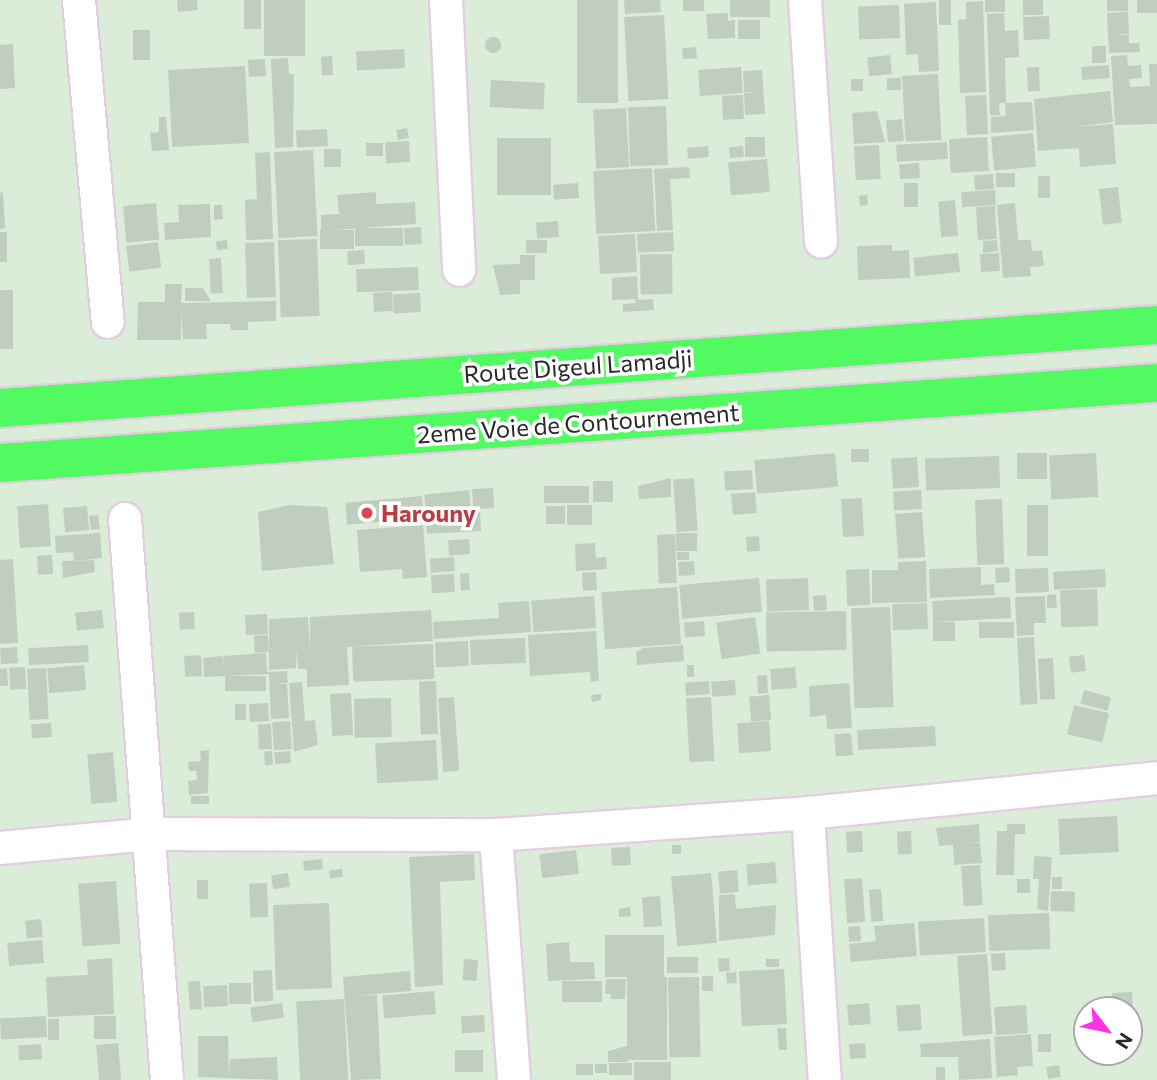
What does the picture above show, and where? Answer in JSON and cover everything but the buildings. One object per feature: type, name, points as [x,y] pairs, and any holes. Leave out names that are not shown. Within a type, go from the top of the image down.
[{"type":"main road","name":"Route Digeul Lamadji","points":[[0,408],[1157,325]]},
{"type":"main road","name":"2eme Voie de Contournement","points":[[0,463],[1157,383]]},
{"type":"street","points":[[79,0],[108,322]]},
{"type":"street","points":[[446,0],[459,270]]},
{"type":"street","points":[[805,0],[821,241]]},
{"type":"street","points":[[125,519],[152,834],[167,1080]]},
{"type":"street","points":[[0,849],[152,834],[496,835],[808,813],[1157,778]]},
{"type":"street","points":[[808,813],[825,1080]]},
{"type":"street","points":[[496,835],[514,1080]]},
{"type":"place","name":"Harouny","points":[[367,513]]}]
